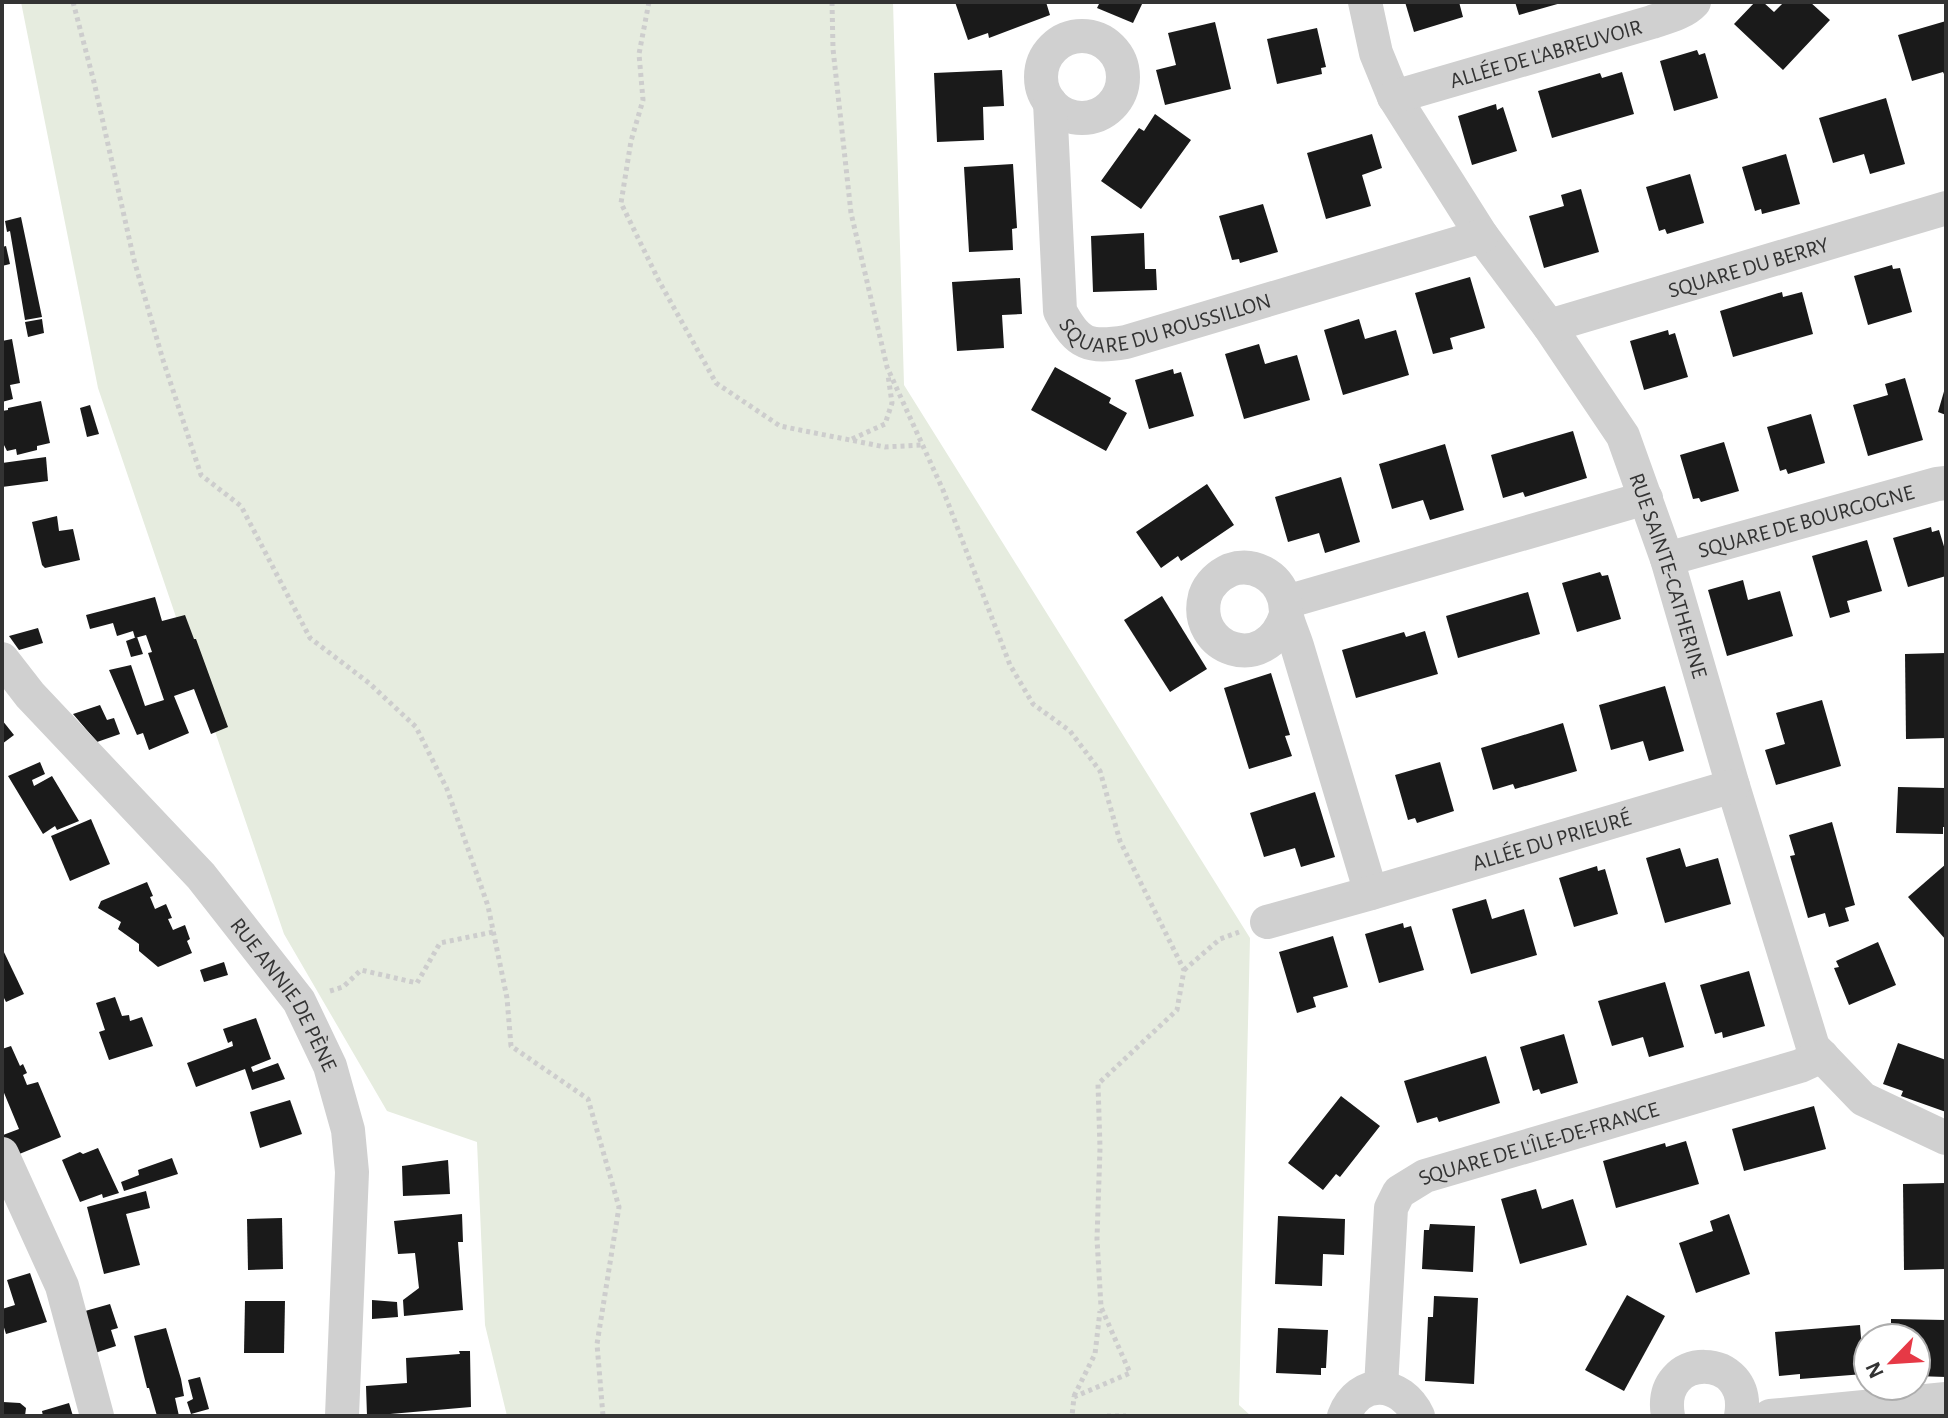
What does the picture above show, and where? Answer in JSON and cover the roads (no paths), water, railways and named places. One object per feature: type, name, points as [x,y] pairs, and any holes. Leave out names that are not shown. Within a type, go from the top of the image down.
[{"type":"street","name":"RUE SAINTE-CATHERINE","points":[[1365,2],[1376,53],[1394,97],[1482,236],[1549,326],[1623,436],[1667,559],[1813,1047],[1863,1099],[1946,1138]]},
{"type":"street","name":"ALLÉE DE L'ABREUVOIR","points":[[1394,97],[1652,22],[1677,13],[1694,2]]},
{"type":"street","name":"SQUARE DU ROUSSILLON","points":[[1050,102],[1060,311],[1070,329],[1083,341],[1101,346],[1126,342],[1482,236]]},
{"type":"street","name":"SQUARE DU BERRY","points":[[1549,326],[1946,208]]},
{"type":"street","name":"SQUARE DE BOURGOGNE","points":[[1667,559],[1946,483]]},
{"type":"street","points":[[1371,893],[1286,608],[1646,498]]},
{"type":"street","name":"RUE ANNIE DE PÈNE","points":[[2,659],[30,695],[201,876],[299,1001],[330,1066],[348,1130],[352,1172],[342,1416]]},
{"type":"street","name":"ALLÉE DU PRIEURÉ","points":[[1267,922],[1733,786]]},
{"type":"street","name":"SQUARE DE L'ÎLE-DE-FRANCE","points":[[1381,1387],[1388,1238],[1391,1208],[1399,1192],[1425,1176],[1800,1066],[1822,1056]]},
{"type":"street","points":[[2,1154],[62,1286],[97,1416]]},
{"type":"street","points":[[1668,1416],[1666,1405],[1673,1382],[1682,1373],[1705,1366],[1728,1374],[1736,1383],[1743,1406],[1741,1416]]},
{"type":"street","points":[[1344,1416],[1357,1395],[1381,1387],[1405,1396],[1418,1416]]},
{"type":"street","points":[[1770,1416],[1946,1399]]}]
